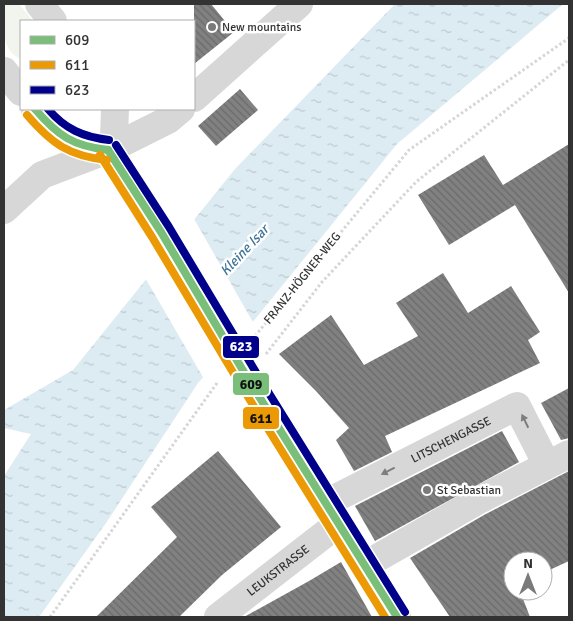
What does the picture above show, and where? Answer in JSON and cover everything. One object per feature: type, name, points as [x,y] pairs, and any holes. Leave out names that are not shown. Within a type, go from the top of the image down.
[{"type":"street","points":[[39,4],[52,20]]},
{"type":"street","points":[[195,97],[299,4]]},
{"type":"street","points":[[4,71],[20,91]]},
{"type":"street","points":[[35,110],[60,137],[70,144],[83,148],[108,150]]},
{"type":"street","points":[[108,150],[114,137],[115,110]]},
{"type":"street","points":[[4,210],[42,175],[108,150],[168,120],[180,110]]},
{"type":"street","points":[[108,150],[161,232],[246,376],[397,617]]},
{"type":"street","name":"LITSCHENGASSE","points":[[333,513],[517,406],[558,460],[477,501],[365,565]]},
{"type":"street","name":"LEUKSTRASSE","points":[[218,617],[333,513]]},
{"type":"path","name":"FRANZ-HÖGNER-WEG","points":[[249,343],[409,150],[569,38]]},
{"type":"path","points":[[246,376],[322,282],[416,182],[569,60]]},
{"type":"path","points":[[50,617],[126,507],[219,381]]},
{"type":"shaded area","points":[[4,4],[19,4],[32,20],[20,20],[20,58],[9,50],[4,28]]},
{"type":"water","name":"Kleine Isar","points":[[395,4],[563,4],[397,144],[256,318],[198,383],[106,523],[39,617],[4,617],[4,476],[31,434],[4,428],[4,410],[73,370],[235,169]]},
{"type":"pier","points":[[193,217],[254,324],[204,379],[144,276]]},
{"type":"building","name":"New mountains","points":[[194,4],[211,4],[234,32],[195,63],[195,20]]},
{"type":"building","points":[[240,89],[258,110],[216,146],[198,126]]},
{"type":"building","points":[[569,144],[569,293],[515,205],[449,245],[418,195],[484,155],[503,185]]},
{"type":"building","points":[[443,273],[468,313],[511,286],[540,332],[528,340],[540,363],[385,436],[392,452],[354,471],[336,440],[349,428],[279,354],[331,315],[364,365],[418,336],[396,303]]},
{"type":"building","points":[[569,388],[569,438],[561,440],[541,403]]},
{"type":"building","name":"St Sebastian","points":[[502,431],[519,462],[375,541],[355,506]]},
{"type":"building","points":[[218,451],[281,527],[222,575],[179,617],[96,617],[177,537],[151,507]]},
{"type":"building","points":[[569,471],[569,561],[553,568],[553,551],[503,551],[503,601],[524,601],[530,617],[450,617],[410,558],[484,515]]},
{"type":"building","points":[[341,562],[372,617],[244,617],[309,581]]},
{"type":"transit line","name":"609","points":[[36,110],[51,126],[67,138],[85,146],[108,150]]},
{"type":"transit line","name":"623","points":[[49,110],[61,122],[75,131],[91,137],[109,140]]},
{"type":"transit line","name":"611","points":[[27,115],[45,134],[62,147],[82,155],[107,160]]},
{"type":"transit line","name":"623","points":[[116,145],[169,227],[257,374],[405,612]]},
{"type":"transit line","name":"609","points":[[108,150],[161,232],[248,379],[397,617]]},
{"type":"transit line","name":"611","points":[[100,155],[385,617]]},
{"type":"place","name":"New mountains","points":[[212,27]]},
{"type":"place","name":"St Sebastian","points":[[427,490]]}]
